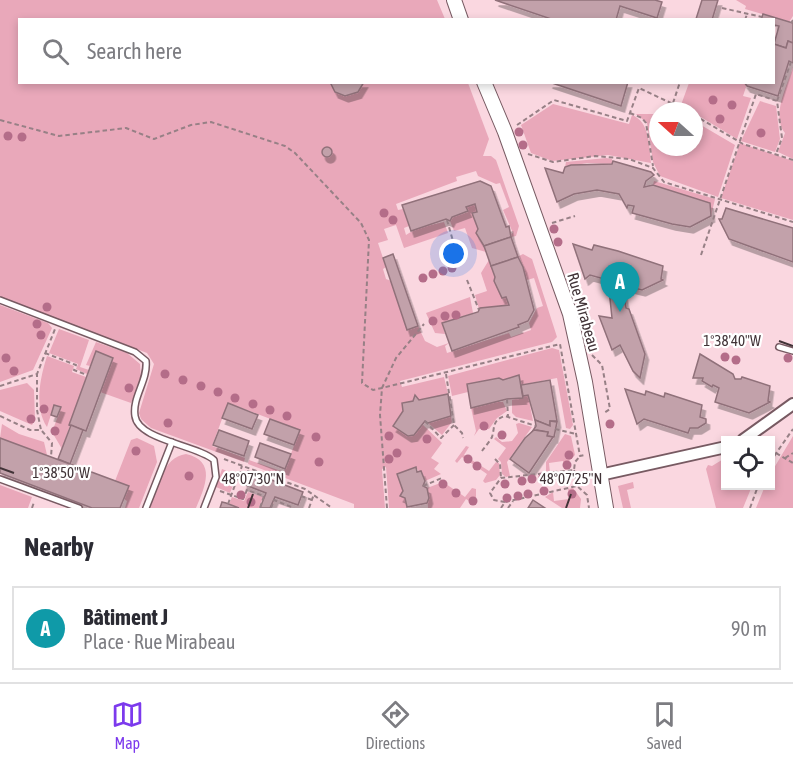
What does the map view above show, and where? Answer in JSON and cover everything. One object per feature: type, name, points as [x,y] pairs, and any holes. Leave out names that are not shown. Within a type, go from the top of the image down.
[{"type":"street","points":[[454,0],[460,18]]},
{"type":"street","points":[[461,0],[467,18]]},
{"type":"street","name":"Rue Mirabeau","points":[[485,84],[513,153],[562,289],[577,341],[606,508]]},
{"type":"street","name":"Rue Mirabeau","points":[[491,84],[505,132]]},
{"type":"street","points":[[750,436],[793,404]]},
{"type":"street","points":[[600,475],[721,448]]},
{"type":"lane","points":[[0,300],[135,352],[146,361],[147,373],[135,406],[135,418],[142,430],[214,460],[217,471],[204,508]]},
{"type":"lane","points":[[779,347],[793,351]]},
{"type":"lane","points":[[146,508],[172,442]]},
{"type":"lane","points":[[0,479],[80,508]]},
{"type":"path","points":[[722,8],[762,17]]},
{"type":"path","points":[[746,18],[747,14]]},
{"type":"path","points":[[776,154],[782,138],[777,101],[791,62]]},
{"type":"path","points":[[505,132],[554,100],[627,121],[639,88],[673,102],[679,84]]},
{"type":"path","points":[[701,255],[758,90]]},
{"type":"path","points":[[756,94],[777,101]]},
{"type":"path","points":[[630,113],[642,118],[646,123],[653,168],[664,182],[793,222]]},
{"type":"path","points":[[0,120],[59,136],[126,128],[154,139],[201,122],[212,122],[290,149],[366,232],[369,255],[362,383],[373,390],[560,344],[580,456]]},
{"type":"path","points":[[703,120],[739,141],[793,160]]},
{"type":"path","points":[[513,153],[526,147],[528,154],[550,162],[583,157],[613,157],[629,159],[653,168]]},
{"type":"path","points":[[540,228],[575,216]]},
{"type":"path","points":[[447,220],[455,248]]},
{"type":"path","points":[[467,280],[479,310]]},
{"type":"path","points":[[51,457],[52,443],[41,430],[37,410],[37,374],[58,322]]},
{"type":"path","points":[[387,508],[380,415],[382,388],[396,358],[424,324]]},
{"type":"path","points":[[45,353],[76,365],[74,370],[87,375]]},
{"type":"path","points":[[446,373],[454,425],[462,433],[463,438]]},
{"type":"path","points":[[0,386],[37,374]]},
{"type":"path","points":[[507,399],[508,417]]},
{"type":"path","points":[[0,422],[1,416],[30,430],[41,430]]},
{"type":"path","points":[[482,450],[492,438],[495,422],[502,416],[536,426]]},
{"type":"path","points":[[425,421],[441,438],[454,425]]},
{"type":"path","points":[[555,429],[577,435]]},
{"type":"path","points":[[793,429],[776,453],[793,463]]},
{"type":"path","points":[[588,507],[587,495],[577,486],[575,462],[580,456],[597,453]]},
{"type":"path","points":[[785,458],[793,453]]},
{"type":"path","points":[[210,457],[242,466],[314,494],[332,508]]},
{"type":"path","points":[[495,459],[500,464],[501,478],[490,493],[494,500],[513,501],[577,486]]},
{"type":"path","points":[[228,504],[242,466]]},
{"type":"path","points":[[501,478],[574,470]]},
{"type":"path","points":[[240,472],[247,475]]},
{"type":"path","points":[[423,486],[442,478]]},
{"type":"path","points":[[212,488],[243,499],[247,490],[264,496],[260,508]]},
{"type":"path","points":[[750,508],[757,490]]},
{"type":"path","points":[[309,508],[314,494]]},
{"type":"path","points":[[302,496],[312,500]]},
{"type":"path","points":[[271,508],[274,500],[294,508]]},
{"type":"path","points":[[508,508],[513,501]]},
{"type":"path","points":[[501,508],[505,502]]},
{"type":"shaded area","points":[[0,0],[437,0],[445,18],[18,18],[18,84],[468,84],[489,139],[483,156],[491,156],[496,160],[519,226],[516,236],[511,237],[510,234],[513,233],[503,210],[509,207],[500,183],[496,184],[478,176],[476,171],[456,177],[457,181],[396,204],[398,210],[403,209],[409,226],[404,228],[406,235],[417,228],[444,222],[448,233],[404,248],[396,225],[384,229],[388,240],[378,243],[386,267],[383,269],[386,279],[391,281],[407,329],[418,326],[425,341],[437,347],[449,343],[445,346],[447,353],[509,333],[511,337],[531,330],[529,323],[537,308],[543,306],[534,278],[527,280],[519,256],[523,254],[532,259],[557,337],[552,342],[400,381],[402,387],[444,377],[448,394],[419,400],[415,395],[413,401],[402,403],[403,411],[393,425],[408,436],[414,435],[422,424],[442,443],[431,458],[439,463],[434,469],[441,474],[425,481],[416,467],[397,474],[403,491],[400,496],[405,498],[407,508],[389,508],[386,467],[382,469],[385,508],[354,508],[354,504],[248,464],[249,460],[284,472],[300,430],[228,403],[212,446],[245,458],[244,462],[151,428],[141,419],[139,413],[154,364],[147,353],[0,297]]},
{"type":"shaded area","points":[[736,0],[793,0],[793,16],[789,22],[745,9],[746,6]]},
{"type":"shaded area","points":[[793,67],[793,159],[778,152],[785,133],[781,126],[780,110]]},
{"type":"shaded area","points":[[689,84],[747,84],[743,96],[751,98],[737,139],[703,118],[703,102],[682,102]]},
{"type":"shaded area","points":[[760,101],[776,106],[780,139],[775,152],[741,141]]},
{"type":"shaded area","points":[[553,104],[629,124],[632,115],[642,123],[648,135],[651,163],[608,155],[552,161],[531,153],[521,125]]},
{"type":"shaded area","points":[[636,114],[649,114],[649,136],[647,123]]},
{"type":"shaded area","points":[[703,126],[735,145],[718,197],[660,176],[652,156],[703,156]]},
{"type":"shaded area","points":[[740,143],[793,161],[793,220],[721,198]]},
{"type":"shaded area","points":[[612,159],[612,164],[587,163],[565,167],[566,162]]},
{"type":"shaded area","points":[[654,181],[715,199],[711,216],[710,203],[653,185]]},
{"type":"shaded area","points":[[475,204],[477,212],[473,214],[478,229],[476,233],[480,236],[486,252],[472,248],[465,228],[454,231],[450,221],[452,217],[468,212],[466,207]]},
{"type":"shaded area","points":[[489,260],[495,277],[494,281],[502,298],[506,297],[509,305],[479,309],[475,295],[487,291],[481,273]]},
{"type":"shaded area","points":[[470,297],[473,313],[442,323],[445,334],[435,333],[426,313]]},
{"type":"shaded area","points":[[0,305],[48,323],[52,328],[33,370],[0,382]]},
{"type":"shaded area","points":[[59,329],[89,340],[80,367],[89,370],[87,374],[76,369],[78,364],[49,353]]},
{"type":"shaded area","points":[[96,342],[127,353],[140,364],[141,380],[131,403],[100,392],[113,358],[96,351],[90,366],[86,365]]},
{"type":"shaded area","points":[[552,348],[559,350],[573,425],[570,429],[566,428],[557,378],[521,385],[519,375],[503,380],[498,378],[467,384],[468,392],[452,396],[448,376]]},
{"type":"shaded area","points":[[47,356],[74,366],[72,372],[86,377],[62,449],[52,432],[61,408],[54,405],[47,427],[39,402],[40,383]]},
{"type":"shaded area","points":[[27,383],[34,390],[35,419],[32,425],[0,411],[0,390]]},
{"type":"shaded area","points":[[528,395],[533,421],[516,417],[512,413],[512,400]]},
{"type":"shaded area","points":[[491,402],[503,402],[507,411],[497,418],[489,429],[479,429],[474,436],[476,431],[471,408]]},
{"type":"shaded area","points":[[451,416],[452,422],[442,435],[428,423]]},
{"type":"shaded area","points":[[2,424],[19,434],[44,442],[47,455],[0,438]]},
{"type":"shaded area","points":[[516,424],[532,427],[507,462],[510,476],[506,477],[502,474],[501,462],[498,459],[506,448],[494,439],[496,437],[502,442],[512,441],[518,433]]},
{"type":"shaded area","points":[[565,434],[571,436],[575,455],[569,461],[569,469],[565,470],[563,461],[549,463],[550,473],[546,473],[546,462]]},
{"type":"shaded area","points":[[793,436],[793,508],[756,508],[763,490],[775,490],[775,466]]},
{"type":"shaded area","points":[[137,438],[154,446],[157,462],[139,508],[125,508],[127,501],[124,499],[129,486],[115,481],[131,440]]},
{"type":"shaded area","points":[[466,446],[469,447],[464,455],[489,471],[496,462],[499,463],[500,475],[496,480],[485,483],[483,481],[487,474],[462,457],[457,463],[455,461]]},
{"type":"shaded area","points":[[186,454],[196,457],[205,469],[205,484],[196,508],[150,508],[166,467],[178,456]]},
{"type":"shaded area","points":[[721,460],[721,490],[750,490],[743,508],[716,508],[706,469],[708,465],[712,466]]},
{"type":"shaded area","points":[[222,469],[237,475],[230,493],[216,487]]},
{"type":"shaded area","points":[[443,482],[465,497],[472,488],[476,489],[475,505],[466,499],[460,508],[428,508],[427,488]]},
{"type":"shaded area","points":[[633,482],[634,488],[627,490],[631,508],[623,508],[618,486]]},
{"type":"shaded area","points":[[0,485],[32,497],[28,508],[0,508]]},
{"type":"shaded area","points":[[573,488],[581,499],[580,508],[562,508],[545,497],[553,492],[554,501],[569,499],[568,489]]},
{"type":"shaded area","points":[[248,492],[263,497],[259,508],[239,508],[229,504],[232,497],[244,501]]},
{"type":"building","points":[[495,0],[655,0],[662,2],[657,18],[620,6],[617,18],[548,18]]},
{"type":"building","points":[[702,0],[718,0],[713,18],[696,18]]},
{"type":"building","points":[[763,14],[793,23],[793,43],[788,41],[786,48],[775,44],[779,26],[775,25],[775,18],[762,18]]},
{"type":"building","points":[[788,41],[793,43],[793,63],[789,61],[778,96],[747,86],[746,84],[775,84],[775,44],[786,48]]},
{"type":"building","points":[[331,84],[363,84],[358,92],[345,96],[335,92]]},
{"type":"building","points":[[555,84],[627,84],[621,106]]},
{"type":"building","points":[[327,147],[332,152],[327,157],[322,152]]},
{"type":"building","points":[[613,161],[651,172],[654,175],[646,181],[644,187],[653,185],[710,203],[711,216],[690,227],[672,224],[632,213],[634,206],[628,205],[627,208],[619,194],[597,190],[574,194],[557,202],[545,168],[563,173],[565,167],[571,165],[612,164]]},
{"type":"building","points":[[480,181],[491,186],[506,227],[509,226],[511,237],[484,246],[476,233],[478,229],[472,213],[477,212],[475,204],[466,207],[468,211],[452,217],[450,221],[446,219],[411,231],[402,205]]},
{"type":"building","points":[[726,208],[793,228],[793,262],[729,239],[719,219],[722,219]]},
{"type":"building","points":[[511,237],[518,257],[491,266],[484,246]]},
{"type":"building","points":[[573,244],[592,250],[594,245],[663,266],[661,279],[663,280],[642,290],[622,285],[626,308],[629,309],[645,354],[640,378],[633,371],[620,345],[612,350],[599,316],[612,318],[608,280],[590,275],[585,279]]},
{"type":"building","points":[[393,254],[418,326],[407,330],[383,258]]},
{"type":"building","points":[[518,257],[523,267],[534,310],[528,321],[518,325],[519,327],[452,351],[442,323],[478,312],[480,308],[509,305],[506,297],[502,298],[494,281],[491,266]]},
{"type":"building","points":[[96,351],[113,358],[86,431],[69,425]]},
{"type":"building","points":[[700,354],[733,374],[735,379],[742,377],[770,386],[768,401],[770,402],[749,413],[715,402],[719,388],[702,381],[703,378],[693,378]]},
{"type":"building","points":[[519,375],[523,398],[507,399],[471,408],[467,384],[499,378],[503,380]]},
{"type":"building","points":[[550,380],[557,421],[550,421],[550,426],[535,420],[528,395],[523,396],[521,385]]},
{"type":"building","points":[[625,389],[645,395],[646,391],[664,397],[665,393],[702,405],[700,417],[706,419],[706,423],[698,428],[690,428],[688,433],[644,419],[637,424]]},
{"type":"building","points":[[448,394],[451,416],[428,423],[425,421],[414,435],[408,436],[393,426],[403,411],[402,403],[413,401],[415,395],[419,400]]},
{"type":"building","points":[[228,403],[258,415],[252,429],[222,418]]},
{"type":"building","points":[[54,405],[61,407],[57,417],[51,415]]},
{"type":"building","points":[[270,419],[300,430],[294,445],[264,434]]},
{"type":"building","points":[[535,420],[550,426],[550,421],[557,422],[554,437],[547,436],[548,432],[537,430],[532,432],[536,426]]},
{"type":"building","points":[[71,425],[83,430],[70,464],[58,459]]},
{"type":"building","points":[[219,430],[249,441],[244,456],[213,445]]},
{"type":"building","points":[[534,430],[548,432],[547,436],[553,437],[529,473],[510,459],[525,438]]},
{"type":"building","points":[[0,438],[129,486],[120,508],[92,508],[0,473]]},
{"type":"building","points":[[260,443],[291,454],[285,469],[255,457]]},
{"type":"building","points":[[416,467],[417,472],[421,471],[425,481],[423,486],[427,488],[429,498],[427,503],[407,507],[405,498],[400,496],[403,491],[397,474]]},
{"type":"building","points":[[248,471],[303,492],[298,505],[275,497],[270,508],[260,508],[266,493],[243,484]]},
{"type":"building","points":[[533,500],[545,508],[528,508]]},
{"type":"building","points":[[222,502],[226,503],[239,508],[220,508]]},
{"type":"place","name":"Bâtiment J","points":[[620,312]]}]
